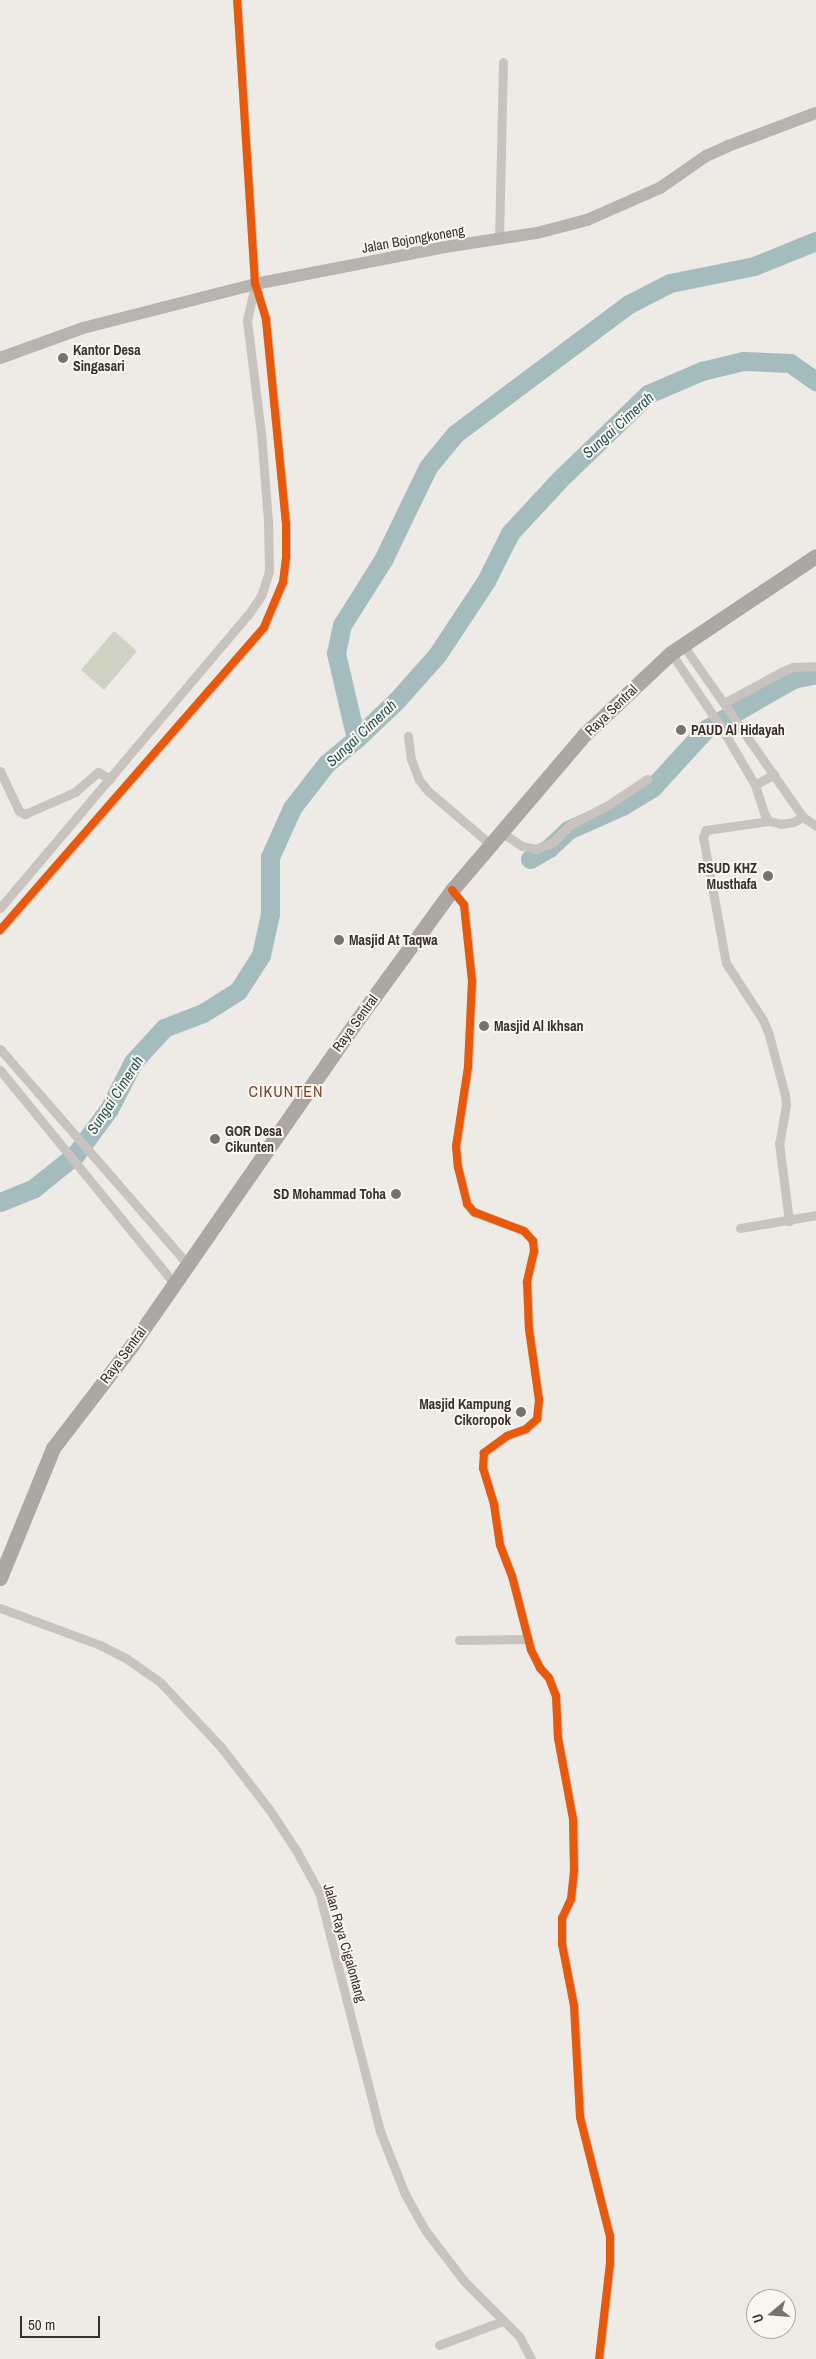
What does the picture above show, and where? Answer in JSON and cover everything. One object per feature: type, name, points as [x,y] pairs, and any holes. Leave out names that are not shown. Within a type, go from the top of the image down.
[{"type":"main road","name":"Jalan Bojongkoneng","points":[[0,358],[83,328],[255,284],[445,247],[555,229],[587,220],[660,188],[706,156],[816,113]]},
{"type":"main road","name":"Raya Sentral","points":[[0,1578],[53,1448],[132,1345],[355,1023],[452,890],[585,734],[677,649],[816,556]]},
{"type":"street","points":[[0,930],[264,627],[283,582],[286,556],[286,524],[266,319],[255,284],[237,0]]},
{"type":"street","points":[[499,239],[503,62]]},
{"type":"street","points":[[0,908],[248,615],[261,596],[269,572],[268,521],[261,433],[247,320],[255,284]]},
{"type":"street","points":[[261,433],[278,432]]},
{"type":"street","points":[[677,649],[726,706],[803,817],[816,826]]},
{"type":"street","points":[[677,649],[712,714],[755,785],[765,815],[769,821]]},
{"type":"street","points":[[726,706],[781,672],[793,667],[816,666]]},
{"type":"street","points":[[408,736],[410,760],[419,780],[428,791],[490,844]]},
{"type":"street","points":[[144,739],[156,751]]},
{"type":"street","points":[[0,771],[18,811],[25,814],[74,792],[98,772],[110,779]]},
{"type":"street","points":[[755,785],[774,774]]},
{"type":"street","points":[[501,832],[522,846],[536,849],[553,842],[570,825],[608,805],[647,779]]},
{"type":"street","points":[[789,1221],[779,1143],[786,1105],[784,1095],[769,1034],[763,1020],[726,963],[703,837],[706,830],[769,821],[781,824],[794,822],[803,817]]},
{"type":"street","points":[[26,878],[36,887]]},
{"type":"street","points":[[452,890],[464,905],[472,981],[468,1067],[456,1146],[458,1167],[467,1204],[474,1212],[524,1231],[533,1241],[534,1251],[527,1282],[530,1336],[538,1400],[537,1419],[526,1429],[507,1436],[484,1453],[483,1468],[494,1505],[500,1545],[512,1576],[535,1661],[549,1678],[556,1696],[558,1738],[575,1833],[571,1899],[562,1918],[562,1944],[574,2006],[580,2117],[610,2236],[610,2263],[599,2359]]},
{"type":"street","points":[[0,1049],[101,1167],[187,1263]]},
{"type":"street","points":[[0,1070],[174,1283]]},
{"type":"street","points":[[66,1151],[78,1140]]},
{"type":"street","points":[[740,1228],[816,1215]]},
{"type":"street","name":"Jalan Raya Cigalontang","points":[[0,1608],[100,1645],[127,1659],[160,1682],[221,1747],[269,1809],[296,1850],[319,1892],[380,2131],[405,2194],[422,2224],[464,2281],[519,2336],[531,2359]]},
{"type":"street","points":[[459,1640],[528,1639]]},
{"type":"street","points":[[440,2345],[504,2322]]},
{"type":"green space","points":[[114,631],[137,651],[104,690],[81,670]]},
{"type":"waterway","points":[[356,739],[336,653],[342,625],[383,560],[428,467],[455,434],[629,304],[670,283],[754,266],[816,241]]},
{"type":"waterway","name":"Sungai Cimerah","points":[[0,1202],[34,1188],[75,1155],[109,1109],[133,1062],[164,1028],[203,1013],[238,991],[261,955],[270,914],[270,857],[292,808],[326,764],[396,701],[437,655],[486,581],[510,533],[559,480],[648,394],[702,371],[743,361],[790,363],[816,381]]},
{"type":"waterway","points":[[530,859],[549,848],[568,830],[622,806],[652,788],[706,729],[793,679],[816,674]]},
{"type":"cycle path","points":[[0,930],[264,627],[283,582],[286,556],[286,524],[266,319],[255,284],[237,0]]},
{"type":"cycle path","points":[[452,890],[464,905],[472,981],[468,1067],[456,1146],[458,1167],[467,1204],[474,1212],[524,1231],[533,1241],[534,1251],[527,1282],[529,1329],[539,1400],[537,1419],[526,1429],[507,1436],[484,1453],[483,1468],[494,1505],[500,1545],[512,1576],[531,1650],[540,1668],[549,1678],[556,1696],[558,1738],[573,1819],[574,1871],[571,1899],[562,1918],[562,1944],[574,2006],[580,2117],[610,2236],[610,2263],[599,2359]]},
{"type":"place","name":"Kantor Desa Singasari","points":[[63,358]]},
{"type":"place","name":"PAUD Al Hidayah","points":[[681,730]]},
{"type":"place","name":"RSUD KHZ Musthafa","points":[[768,876]]},
{"type":"place","name":"Masjid At Taqwa","points":[[339,940]]},
{"type":"place","name":"Masjid Al Ikhsan","points":[[484,1026]]},
{"type":"place","name":"GOR Desa Cikunten","points":[[215,1139]]},
{"type":"place","name":"SD Mohammad Toha","points":[[396,1194]]},
{"type":"place","name":"Masjid Kampung Cikoropok","points":[[521,1412]]},
{"type":"district","name":"CIKUNTEN","points":[[286,1091]]}]
